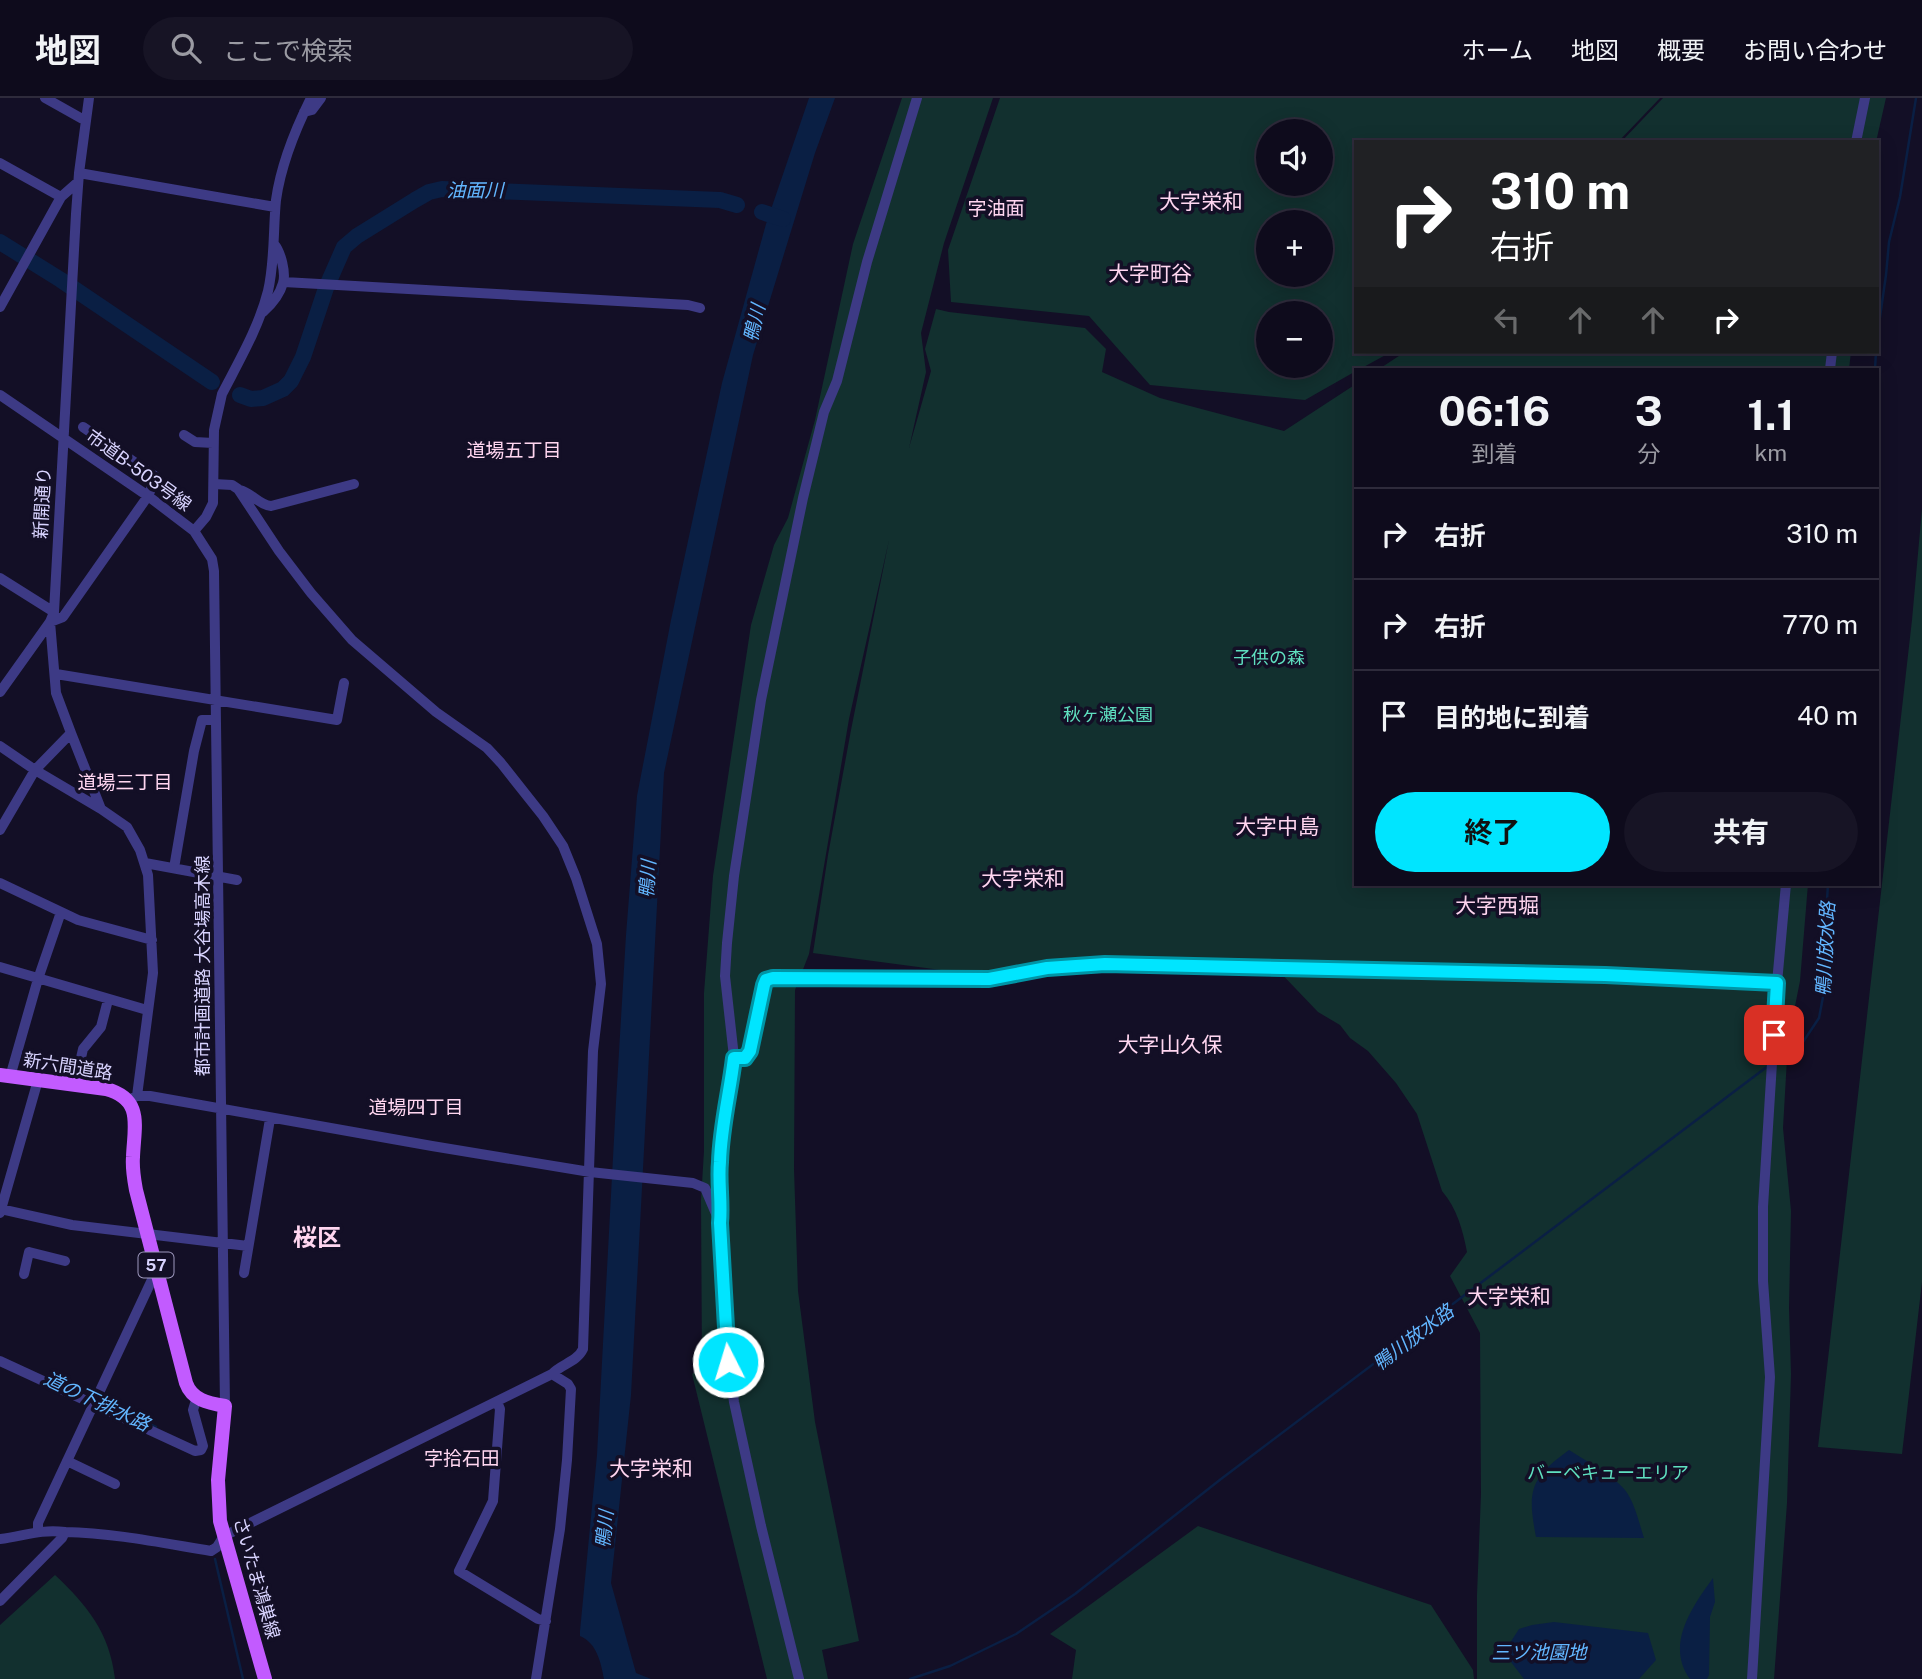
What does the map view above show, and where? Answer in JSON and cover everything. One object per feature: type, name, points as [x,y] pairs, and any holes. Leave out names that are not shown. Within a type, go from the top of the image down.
[{"type":"main road","name":"新六間道路","points":[[5,1076],[75,1084],[115,1091],[132,1098]]},
{"type":"main road","name":"57","points":[[132,1098],[133,1171],[186,1383],[188,1389],[197,1397]]},
{"type":"main road","points":[[197,1397],[210,1404],[225,1406]]},
{"type":"main road","name":"さいたま鴻巣線","points":[[225,1406],[218,1503],[224,1536],[265,1679]]},
{"type":"street","points":[[45,98],[86,121]]},
{"type":"street","points":[[76,214],[78,177],[89,98]]},
{"type":"street","points":[[194,531],[211,509],[214,498],[214,430],[222,394],[261,313],[268,290],[279,183],[284,162],[310,98]]},
{"type":"street","points":[[304,112],[312,110],[321,98]]},
{"type":"street","points":[[799,1679],[734,1402],[725,1334],[720,1152],[734,1058],[724,976],[734,876],[759,712],[798,524],[824,412],[837,381],[867,262],[917,98]]},
{"type":"street","points":[[1856,140],[1865,98]]},
{"type":"street","points":[[0,163],[76,214]]},
{"type":"street","points":[[78,177],[275,208]]},
{"type":"street","points":[[0,307],[60,201],[78,177]]},
{"type":"street","name":"新開通り","points":[[76,214],[52,617],[56,693],[101,809]]},
{"type":"street","points":[[261,313],[270,306],[284,282],[281,251],[274,244]]},
{"type":"street","points":[[284,282],[688,305],[700,308]]},
{"type":"street","name":"市道B-503号線","points":[[0,395],[148,496],[194,531]]},
{"type":"street","points":[[0,578],[52,617],[63,617],[148,496],[156,477],[83,427]]},
{"type":"street","points":[[184,435],[195,442],[213,443]]},
{"type":"street","points":[[214,484],[232,485],[247,492],[265,506],[354,484]]},
{"type":"street","points":[[0,1539],[38,1531],[106,1534],[211,1551],[224,1536],[552,1374],[581,1355],[583,1349],[592,1172],[593,1051],[601,984],[597,944],[576,878],[562,846],[542,816],[487,748],[436,712],[352,639],[303,583],[238,489]]},
{"type":"street","name":"都市計画道路 大谷場高木線","points":[[194,531],[212,559],[214,570],[225,1406]]},
{"type":"street","points":[[0,692],[52,617]]},
{"type":"street","points":[[56,674],[337,720],[344,683]]},
{"type":"street","points":[[174,868],[202,720],[216,720]]},
{"type":"street","points":[[0,830],[34,770],[71,733]]},
{"type":"street","points":[[0,746],[127,827],[145,863],[148,875],[152,973],[132,1098],[150,1096],[293,1123],[592,1172],[693,1183],[705,1188],[720,1223]]},
{"type":"street","points":[[145,863],[237,880]]},
{"type":"street","points":[[0,883],[78,920],[152,940]]},
{"type":"street","points":[[1752,1679],[1770,1377],[1762,1255],[1777,983],[1786,886]]},
{"type":"street","points":[[5,1076],[61,912]]},
{"type":"street","points":[[734,1058],[745,1058],[750,1051],[766,980],[780,977],[989,979],[1047,968],[1105,964],[1598,975],[1777,983]]},
{"type":"street","points":[[0,967],[147,1010]]},
{"type":"street","points":[[75,1084],[83,1049],[101,1027],[108,1000]]},
{"type":"street","points":[[38,1080],[0,1210],[72,1225],[248,1245]]},
{"type":"street","points":[[244,1272],[270,1119]]},
{"type":"street","points":[[290,1135],[293,1123]]},
{"type":"street","points":[[24,1275],[29,1252],[65,1261]]},
{"type":"street","points":[[38,1531],[38,1523],[157,1269]]},
{"type":"street","points":[[0,1361],[198,1451],[203,1446],[193,1410],[197,1397]]},
{"type":"street","points":[[536,1679],[563,1505],[571,1389],[552,1374]]},
{"type":"street","points":[[497,1402],[500,1409],[493,1501],[459,1571],[538,1619],[546,1621]]},
{"type":"street","points":[[67,1461],[114,1484]]},
{"type":"street","points":[[0,1601],[65,1532]]},
{"type":"green space","name":"秋ヶ瀬公園","points":[[902,98],[993,98],[944,243],[921,333],[926,372],[909,448],[931,371],[925,349],[936,309],[1085,328],[1106,349],[1102,372],[1160,398],[1284,431],[1354,385],[1354,886],[1808,886],[1800,981],[1788,1041],[1783,1128],[1791,1211],[1791,1374],[1787,1503],[1774,1679],[1477,1679],[1481,1494],[1480,1333],[1450,1276],[1467,1252],[1461,1228],[1452,1205],[1442,1191],[1417,1114],[1396,1083],[1368,1051],[1350,1038],[1340,1025],[1318,1012],[1274,966],[1146,963],[986,976],[813,953],[851,730],[889,540],[849,719],[809,954],[795,990],[794,1169],[798,1291],[815,1422],[859,1641],[822,1650],[828,1679],[767,1679],[692,1374],[702,1366],[704,993],[713,876],[751,625],[774,545],[788,518],[815,420],[853,244]]},
{"type":"green space","points":[[1000,98],[1660,98],[1620,140],[1354,140],[1354,354],[1387,354],[1362,368],[1354,368],[1354,372],[1305,400],[1150,385],[1089,316],[951,302],[948,250]]},
{"type":"green space","points":[[1663,98],[1886,98],[1876,140],[1623,140]]},
{"type":"green space","points":[[1402,354],[1851,354],[1849,368],[1381,368]]},
{"type":"green space","points":[[1922,509],[1922,1282],[1902,1454],[1818,1447],[1912,620]]},
{"type":"green space","points":[[1198,1526],[1431,1605],[1473,1670],[1474,1679],[1072,1679],[1076,1650],[1050,1634]]},
{"type":"green space","points":[[55,1575],[77,1597],[95,1621],[108,1648],[115,1679],[0,1679],[0,1625]]},
{"type":"water","name":"鴨川","points":[[809,98],[835,98],[815,153],[753,355],[664,773],[631,1395],[611,1583],[636,1673],[651,1679],[604,1679],[597,1654],[590,1643],[580,1636],[580,1631],[597,1455],[626,935],[637,796],[671,620],[722,383],[766,224]]},
{"type":"water","points":[[1569,1450],[1620,1484],[1634,1507],[1644,1538],[1536,1537],[1532,1508],[1534,1487],[1546,1469]]},
{"type":"water","points":[[1713,1578],[1715,1602],[1710,1617],[1709,1675],[1707,1679],[1690,1679],[1680,1653],[1681,1640],[1690,1614]]},
{"type":"water","name":"三ツ池園地","points":[[1554,1622],[1648,1633],[1656,1660],[1639,1679],[1524,1679],[1511,1662],[1508,1646],[1519,1629]]},
{"type":"waterway","name":"鴨川放水路","points":[[1879,324],[1889,242],[1900,197],[1916,98]]},
{"type":"waterway","name":"油面川","points":[[240,395],[251,399],[263,398],[283,389],[291,381],[303,357],[326,288],[344,247],[357,236],[429,192],[442,189],[720,200],[737,205]]},
{"type":"waterway","name":"油面川","points":[[762,212],[783,219]]},
{"type":"waterway","name":"油面川","points":[[0,242],[212,382]]},
{"type":"waterway","name":"鴨川放水路","points":[[1875,368],[1876,354]]},
{"type":"waterway","name":"鴨川放水路","points":[[1776,1060],[1803,1042],[1819,1018],[1823,997],[1828,886]]},
{"type":"waterway","name":"鴨川放水路","points":[[910,1679],[950,1666],[1016,1634],[1075,1594],[1221,1479],[1768,1066]]},
{"type":"waterway","name":"道の下排水路","points":[[99,1401],[156,1427]]},
{"type":"waterway","name":"道の下排水路","points":[[215,1559],[243,1679]]},
{"type":"district","name":"大字栄和","points":[[1201,201]]},
{"type":"district","name":"字油面","points":[[996,208]]},
{"type":"district","name":"大字町谷","points":[[1150,273]]},
{"type":"district","name":"道場五丁目","points":[[514,450]]},
{"type":"district","name":"道場三丁目","points":[[125,782]]},
{"type":"district","name":"大字中島","points":[[1277,826]]},
{"type":"district","name":"大字栄和","points":[[1023,878]]},
{"type":"district","name":"大字西堀","points":[[1497,905]]},
{"type":"district","name":"大字山久保","points":[[1170,1044]]},
{"type":"district","name":"道場四丁目","points":[[416,1107]]},
{"type":"district","name":"桜区","points":[[317,1237]]},
{"type":"district","name":"大字栄和","points":[[1509,1296]]},
{"type":"district","name":"字拾石田","points":[[462,1458]]},
{"type":"district","name":"大字栄和","points":[[651,1468]]},
{"type":"route","points":[[728,1362],[720,1223],[721,1140],[734,1058],[745,1058],[750,1051],[766,980],[801,977],[989,979],[1047,968],[1105,964],[1734,980],[1777,983],[1774,1035]]},
{"type":"park label","name":"子供の森","points":[[1269,657]]},
{"type":"park label","name":"バーベキューエリア","points":[[1608,1472]]}]
